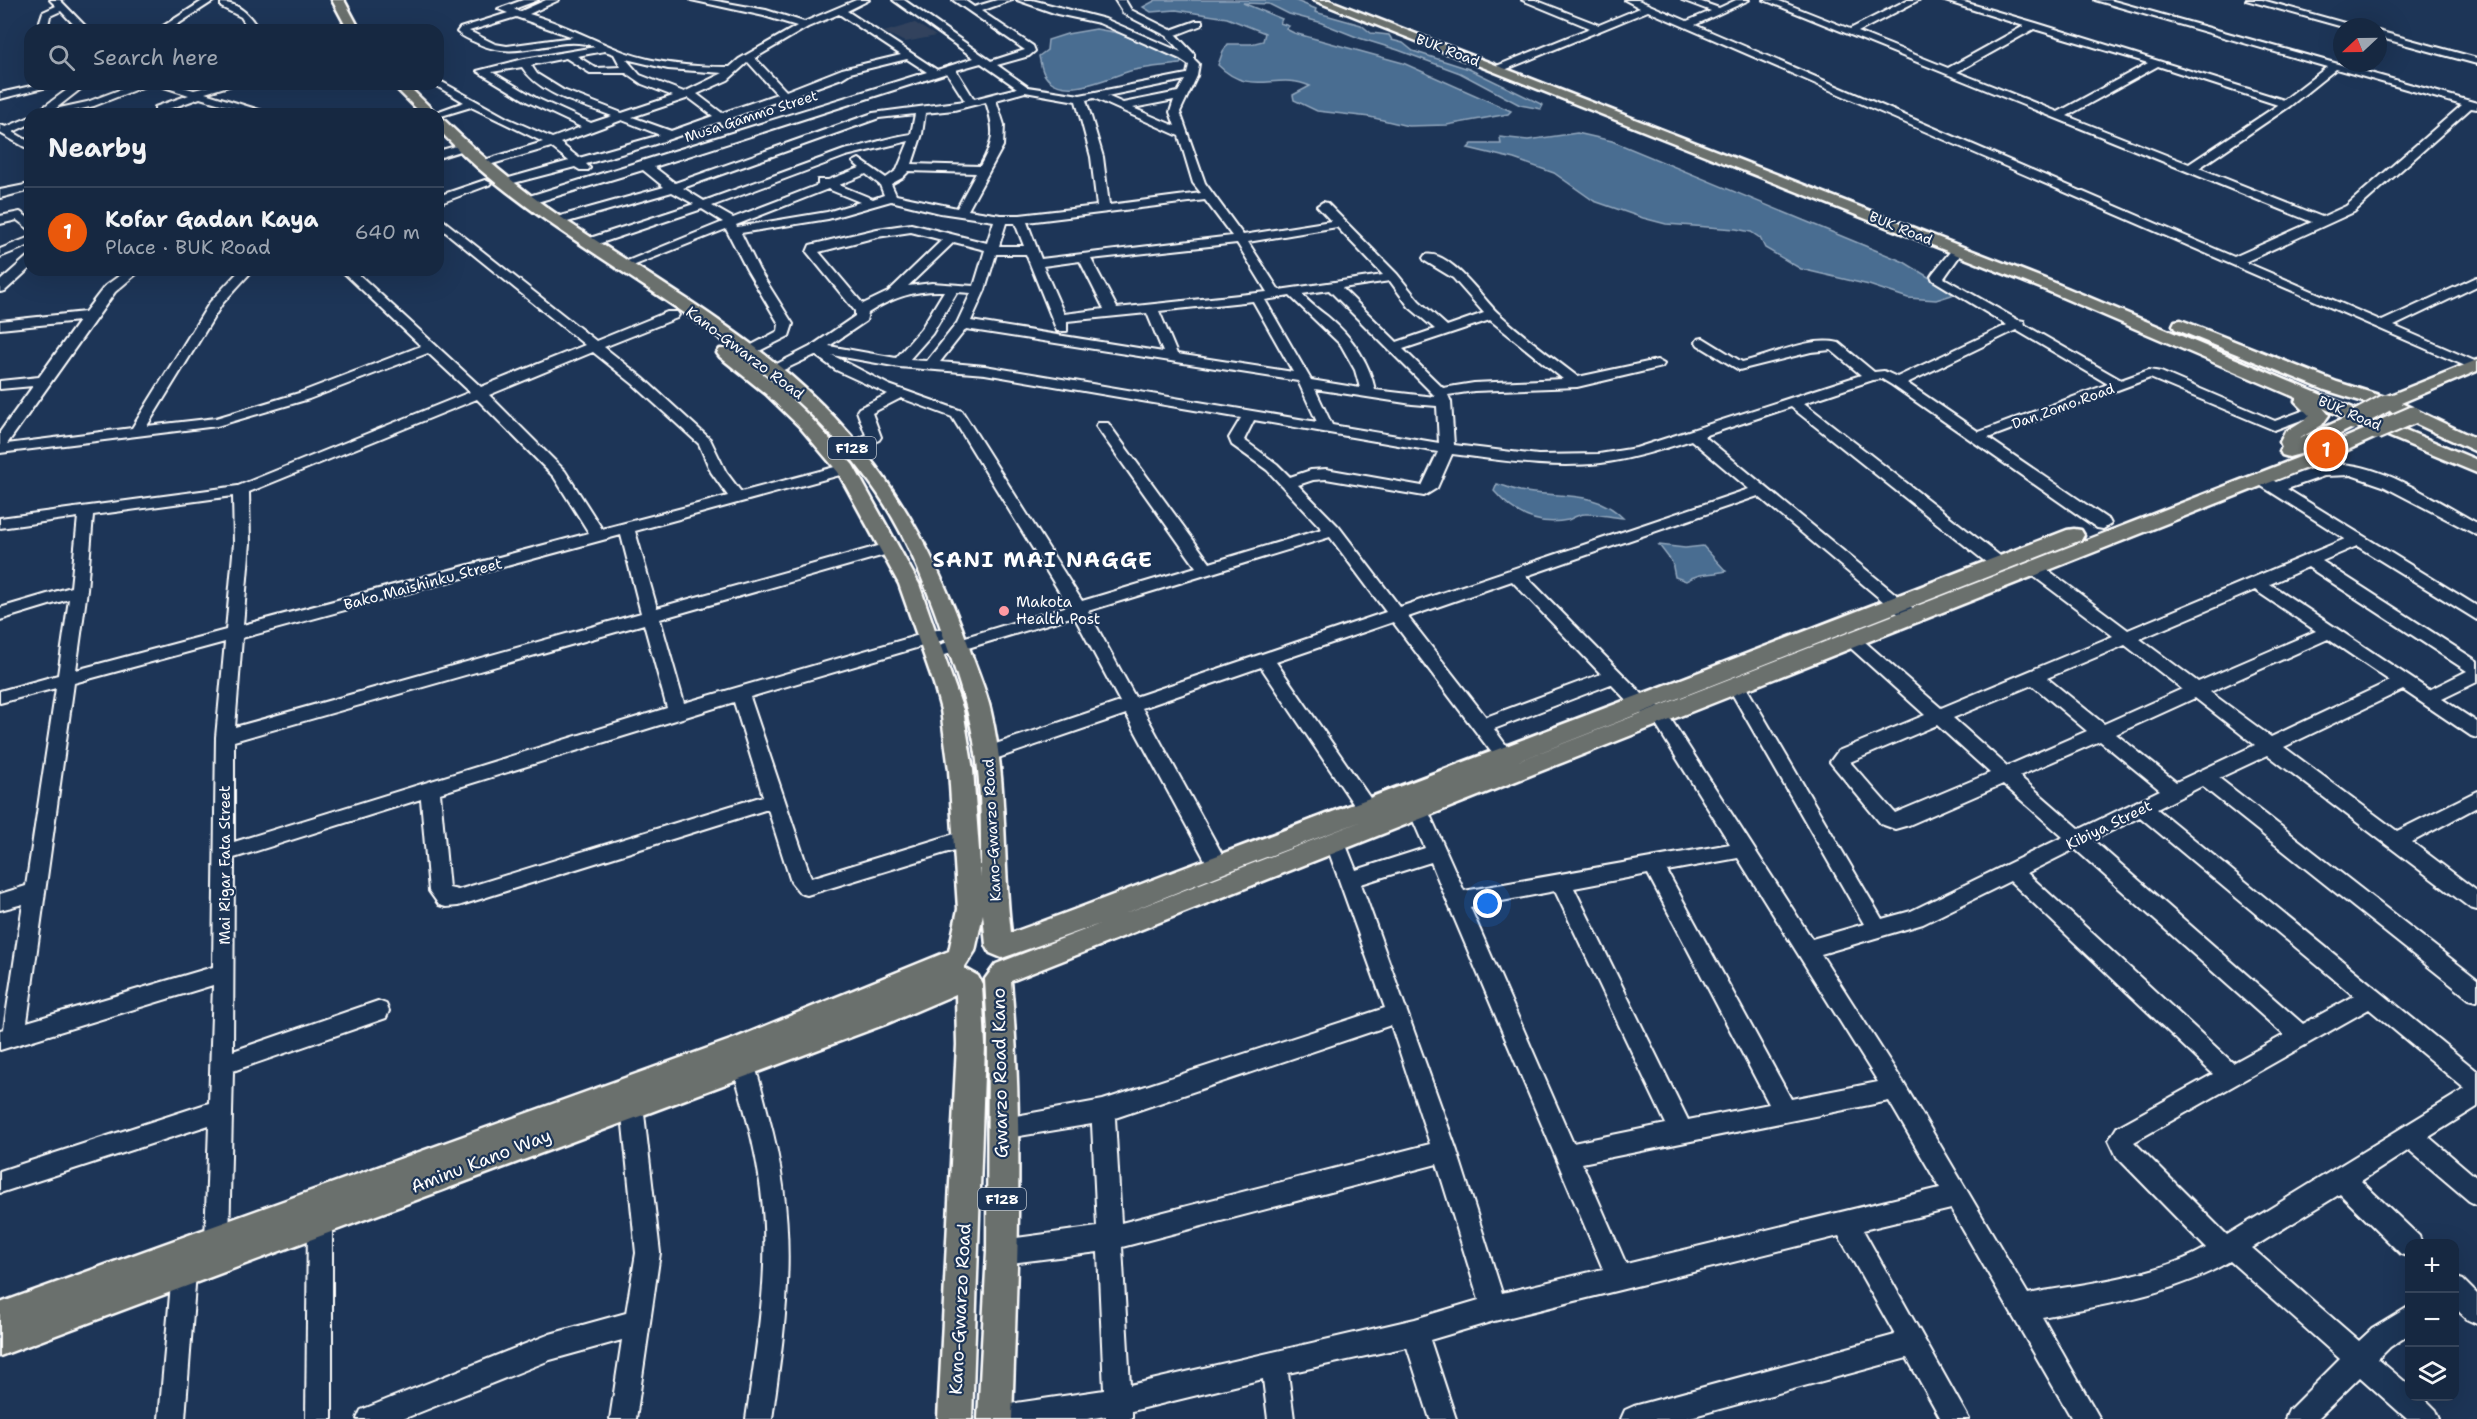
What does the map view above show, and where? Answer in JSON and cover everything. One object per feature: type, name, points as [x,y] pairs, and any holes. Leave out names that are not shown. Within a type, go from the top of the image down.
[{"type":"main road","points":[[326,0],[338,24]]},
{"type":"main road","points":[[338,0],[351,24]]},
{"type":"main road","name":"BUK Road","points":[[1319,0],[1712,144],[2477,456]]},
{"type":"main road","name":"BUK Road","points":[[1336,0],[1957,250],[2049,283],[2477,467]]},
{"type":"main road","points":[[388,90],[406,108]]},
{"type":"main road","points":[[404,90],[424,108]]},
{"type":"main road","name":"Kano-Gwarzo Road","points":[[447,148],[482,164],[621,266],[671,297],[760,361],[804,397],[852,447],[900,513],[917,545],[956,638],[979,709],[988,754],[993,812],[994,900],[1001,961]]},
{"type":"main road","name":"Kano-Gwarzo Road","points":[[447,148],[485,183],[736,359],[771,390],[804,422],[846,469],[909,584],[932,645],[952,710],[961,770],[964,839],[971,909],[963,968],[971,1045],[955,1419]]},
{"type":"main road","points":[[2049,283],[2100,314],[2376,431],[2477,471]]},
{"type":"main road","points":[[2049,283],[2097,292],[2322,382],[2386,403],[2477,446]]},
{"type":"main road","points":[[1001,961],[1419,811],[1649,709],[1904,610],[2034,568],[2268,483],[2303,454],[2353,421],[2386,403],[2476,368]]},
{"type":"main road","points":[[1001,961],[980,942],[963,968],[984,985],[1001,961],[1099,913],[1218,865],[1505,756],[1649,709],[1736,685],[1851,639],[1998,563],[2303,454],[2376,431],[2413,415],[2464,380],[2476,368]]},
{"type":"main road","points":[[2304,401],[2319,415],[2316,421],[2292,436],[2289,442],[2303,454],[2338,457],[2379,446],[2411,445]]},
{"type":"main road","name":"Gwarzo Road Kano","points":[[995,1419],[1002,1252],[1001,961]]},
{"type":"main road","name":"Aminu Kano Way","points":[[0,1340],[216,1241],[489,1149],[632,1105],[876,1016],[963,968]]},
{"type":"main road","name":"Aminu Kano Way","points":[[0,1319],[123,1285],[184,1272],[320,1223],[489,1149],[742,1048],[858,1002],[963,968]]},
{"type":"street","points":[[172,24],[210,0]]},
{"type":"street","points":[[515,12],[533,0]]},
{"type":"street","points":[[554,0],[462,32],[502,48],[584,39]]},
{"type":"street","points":[[696,0],[766,13],[805,25]]},
{"type":"street","points":[[482,164],[553,143],[590,127],[687,95],[720,80],[749,58],[805,25],[864,0]]},
{"type":"street","points":[[898,0],[1025,89],[1080,98],[1192,76]]},
{"type":"street","points":[[958,0],[974,10],[1007,0]]},
{"type":"street","points":[[1022,0],[1102,21],[1189,60],[1195,67],[1175,112],[1196,176],[1241,240],[1274,293]]},
{"type":"street","points":[[1120,0],[1127,12],[1170,34],[1185,48],[1190,56],[1189,60]]},
{"type":"street","points":[[1527,0],[1599,28]]},
{"type":"street","points":[[1502,68],[1599,28],[1640,4],[1658,0]]},
{"type":"street","points":[[1687,0],[1720,11]]},
{"type":"street","points":[[1687,25],[1744,0]]},
{"type":"street","points":[[1769,0],[2323,222]]},
{"type":"street","points":[[1851,32],[1914,0]]},
{"type":"street","points":[[1947,0],[2157,62],[2286,104]]},
{"type":"street","points":[[2100,0],[2333,66]]},
{"type":"street","points":[[2252,0],[2333,21]]},
{"type":"street","points":[[759,1],[766,13]]},
{"type":"street","points":[[44,24],[46,14],[59,4],[78,24]]},
{"type":"street","points":[[1640,4],[1861,98],[2476,368]]},
{"type":"street","points":[[224,5],[245,15],[250,24]]},
{"type":"street","points":[[840,10],[934,73]]},
{"type":"street","name":"Musa Gammo Street","points":[[530,200],[737,143],[802,115],[934,73],[1025,54],[1030,50],[974,10]]},
{"type":"street","points":[[470,16],[515,12],[618,53],[671,66],[733,70]]},
{"type":"street","points":[[1170,34],[1199,23]]},
{"type":"street","points":[[1949,72],[2033,25]]},
{"type":"street","points":[[2387,36],[2477,61]]},
{"type":"street","points":[[524,62],[536,45]]},
{"type":"street","points":[[590,127],[532,100],[482,71],[605,48]]},
{"type":"street","points":[[618,53],[622,63],[647,83],[703,102],[721,116],[737,143],[758,157],[780,168],[873,203]]},
{"type":"street","points":[[568,55],[579,64],[594,71],[628,69]]},
{"type":"street","points":[[847,82],[846,71],[908,56]]},
{"type":"street","points":[[749,58],[802,115],[829,133],[885,183],[891,197]]},
{"type":"street","points":[[524,62],[533,76],[550,87],[670,135]]},
{"type":"street","points":[[2060,115],[2157,62]]},
{"type":"street","points":[[2190,169],[2286,104],[2333,67]]},
{"type":"street","points":[[950,69],[971,103]]},
{"type":"street","points":[[2355,72],[2473,105]]},
{"type":"street","points":[[506,182],[579,163],[670,135],[782,95],[847,82],[866,94]]},
{"type":"street","points":[[444,87],[553,143],[599,180]]},
{"type":"street","points":[[0,96],[24,89]]},
{"type":"street","points":[[558,221],[676,187],[886,113],[920,111],[971,103],[1025,89]]},
{"type":"street","points":[[49,108],[74,90]]},
{"type":"street","points":[[70,108],[129,90]]},
{"type":"street","points":[[182,90],[247,108]]},
{"type":"street","points":[[162,108],[210,90]]},
{"type":"street","points":[[1125,106],[1181,95]]},
{"type":"street","points":[[1098,96],[1125,106],[1172,131],[1184,134]]},
{"type":"street","points":[[962,212],[996,151],[999,140],[998,118],[990,98]]},
{"type":"street","points":[[1080,98],[1097,157],[1103,207]]},
{"type":"street","points":[[195,108],[218,99]]},
{"type":"street","points":[[99,101],[105,108]]},
{"type":"street","points":[[444,112],[472,103]]},
{"type":"street","points":[[2234,262],[2350,209],[2473,105]]},
{"type":"street","points":[[885,183],[897,177],[905,167],[919,126],[920,111]]},
{"type":"street","points":[[2,130],[24,122]]},
{"type":"street","points":[[2,130],[24,143]]},
{"type":"street","points":[[591,242],[704,204],[780,168],[849,153],[897,139],[915,137]]},
{"type":"street","points":[[647,167],[666,183],[704,204],[732,227],[786,324],[784,333],[760,361]]},
{"type":"street","points":[[905,167],[985,170]]},
{"type":"street","points":[[621,266],[732,227],[827,184],[867,169]]},
{"type":"street","points":[[444,198],[485,183]]},
{"type":"street","points":[[0,194],[24,188]]},
{"type":"street","points":[[732,227],[828,214],[891,197],[1001,219],[1020,219],[1042,218],[1103,207],[1208,196]]},
{"type":"street","points":[[1323,206],[1393,277],[1414,304],[1444,330]]},
{"type":"street","points":[[0,220],[20,216],[24,220]]},
{"type":"street","points":[[931,364],[961,326],[979,290],[1001,219]]},
{"type":"street","points":[[1020,219],[1060,318],[1061,339]]},
{"type":"street","points":[[1036,263],[1241,240],[1342,223]]},
{"type":"street","points":[[444,225],[524,292],[595,346],[705,442],[719,472],[737,498]]},
{"type":"street","points":[[760,361],[815,349],[861,318],[862,311],[813,252],[814,248],[907,228],[991,249],[1031,250]]},
{"type":"street","points":[[893,294],[951,238]]},
{"type":"street","points":[[0,253],[24,243]]},
{"type":"street","points":[[1957,250],[1937,276],[1938,279],[2019,324],[2120,385]]},
{"type":"street","points":[[1084,257],[1112,312]]},
{"type":"street","points":[[1429,258],[1457,275],[1474,291],[1492,315],[1577,383]]},
{"type":"street","points":[[0,288],[24,266]]},
{"type":"street","points":[[0,443],[89,316],[110,289],[127,276]]},
{"type":"street","points":[[136,433],[217,302],[241,276]]},
{"type":"street","points":[[353,276],[430,346],[560,474],[599,537]]},
{"type":"street","points":[[1060,318],[1257,297],[1393,277]]},
{"type":"street","points":[[2384,326],[2477,281]]},
{"type":"street","points":[[862,311],[893,294],[919,286],[979,290]]},
{"type":"street","points":[[899,363],[933,322],[953,287]]},
{"type":"street","points":[[1289,483],[1311,475],[1326,474],[1427,490],[1447,448],[1442,397],[1333,287]]},
{"type":"street","points":[[1294,292],[1301,301],[1337,332],[1355,355],[1366,376],[1368,392]]},
{"type":"street","points":[[1257,297],[1304,380],[1326,427]]},
{"type":"street","points":[[1151,307],[1172,358]]},
{"type":"street","points":[[0,523],[241,490],[672,315]]},
{"type":"street","points":[[1393,348],[1492,315]]},
{"type":"street","points":[[0,325],[89,316]]},
{"type":"street","points":[[933,322],[1061,339],[1412,400],[1442,397],[1470,386],[1518,387],[1577,383],[1657,364]]},
{"type":"street","points":[[1897,382],[2019,324]]},
{"type":"street","points":[[1703,342],[1739,366],[1810,348],[1834,346],[1871,376]]},
{"type":"street","points":[[0,449],[209,424],[255,412],[430,346]]},
{"type":"street","points":[[815,349],[899,363],[985,370],[1447,448],[1539,460],[1599,459],[1639,452],[1871,376],[1884,375],[2103,524]]},
{"type":"street","points":[[815,349],[841,367],[884,388],[957,414],[1078,608],[1218,865]]},
{"type":"street","name":"Dan Zomo Road","points":[[1978,437],[2149,374],[2274,426],[2285,424],[2298,414],[2319,415]]},
{"type":"street","points":[[0,385],[42,381]]},
{"type":"street","points":[[852,447],[873,437],[864,411],[900,393]]},
{"type":"street","points":[[1794,402],[1998,563]]},
{"type":"street","points":[[1251,414],[1236,438],[1237,442],[1272,467],[1334,531],[1505,756]]},
{"type":"street","points":[[1103,426],[1205,568]]},
{"type":"street","points":[[1694,435],[1904,610]]},
{"type":"street","name":"Bako Maishinku Street","points":[[0,697],[846,469]]},
{"type":"street","points":[[2268,483],[2339,469],[2355,471],[2405,492],[2477,530]]},
{"type":"street","points":[[2268,483],[2477,614]]},
{"type":"street","name":"Mai Rigar Fata Street","points":[[216,1241],[224,973],[225,737],[242,543],[241,490]]},
{"type":"street","points":[[988,754],[1761,490]]},
{"type":"street","points":[[87,511],[79,590],[35,892],[7,1038],[224,973]]},
{"type":"street","points":[[627,529],[677,712]]},
{"type":"street","points":[[225,852],[677,712],[1078,608],[1334,531]]},
{"type":"street","points":[[2329,632],[1902,820],[1888,819],[1839,762],[1845,756],[2358,540]]},
{"type":"street","points":[[225,737],[889,548]]},
{"type":"street","points":[[2309,560],[2477,669]]},
{"type":"street","points":[[2034,568],[2477,902]]},
{"type":"street","points":[[1516,575],[1649,709],[1743,849],[1895,1089],[2087,1419]]},
{"type":"street","points":[[2257,583],[2477,731]]},
{"type":"street","points":[[0,614],[79,590]]},
{"type":"street","points":[[1851,639],[2302,1037]]},
{"type":"street","points":[[1265,659],[1367,809]]},
{"type":"street","points":[[2428,698],[2477,674]]},
{"type":"street","points":[[1482,726],[1614,676]]},
{"type":"street","points":[[2034,677],[2175,792]]},
{"type":"street","name":"Kibiya Street","points":[[1807,949],[1901,924],[1934,911],[2011,870],[2079,840],[2204,777],[2404,682]]},
{"type":"street","points":[[1736,685],[1878,930]]},
{"type":"street","points":[[740,694],[801,882],[807,886],[814,886],[964,839]]},
{"type":"street","points":[[2204,777],[2477,992]]},
{"type":"street","points":[[430,790],[439,891],[446,899],[459,898],[773,800]]},
{"type":"street","points":[[2396,841],[2477,798]]},
{"type":"street","points":[[2142,808],[2477,1084]]},
{"type":"street","points":[[1419,811],[1620,1279]]},
{"type":"street","points":[[1335,841],[1398,1013],[1445,1151],[1494,1308]]},
{"type":"street","points":[[1457,901],[1743,849]]},
{"type":"street","points":[[1350,880],[1436,852]]},
{"type":"street","points":[[1653,864],[1785,1111]]},
{"type":"street","points":[[2011,870],[2229,1075]]},
{"type":"street","points":[[1560,882],[1682,1132]]},
{"type":"street","points":[[0,902],[35,892]]},
{"type":"street","points":[[2371,997],[2302,1037],[2229,1075],[2125,1135],[2121,1140],[2125,1149],[2229,1248],[2427,1419]]},
{"type":"street","points":[[222,1065],[378,1011]]},
{"type":"street","points":[[1002,1128],[1103,1111],[1398,1013]]},
{"type":"street","points":[[743,1064],[762,1134],[775,1208],[777,1286],[759,1419]]},
{"type":"street","points":[[1567,1155],[1895,1089]]},
{"type":"street","points":[[2023,1308],[2173,1276],[2200,1265],[2412,1137],[2477,1094]]},
{"type":"street","points":[[624,1419],[648,1253],[632,1105]]},
{"type":"street","points":[[0,1182],[221,1110]]},
{"type":"street","points":[[1103,1111],[1119,1410]]},
{"type":"street","points":[[2412,1137],[2477,1193]]},
{"type":"street","points":[[1002,1252],[1109,1238],[1445,1151]]},
{"type":"street","points":[[2341,1179],[2405,1241]]},
{"type":"street","points":[[995,1419],[1119,1410],[1274,1363],[1415,1332],[1494,1308],[1956,1196]]},
{"type":"street","points":[[319,1419],[320,1223]]},
{"type":"street","points":[[1846,1224],[1956,1419]]},
{"type":"street","points":[[172,1419],[184,1272]]},
{"type":"street","points":[[2458,1293],[2477,1311]]},
{"type":"street","points":[[370,1419],[550,1347],[639,1322]]},
{"type":"street","points":[[2298,1419],[2358,1358],[2405,1322]]},
{"type":"street","points":[[1415,1332],[1443,1419]]},
{"type":"street","points":[[1634,1419],[1914,1343]]},
{"type":"street","points":[[1274,1363],[1281,1419]]},
{"type":"shaded area","points":[[1156,0],[1294,0],[1316,9],[1315,12],[1361,25],[1371,33],[1389,35],[1392,40],[1403,43],[1413,51],[1469,69],[1543,105],[1541,109],[1520,105],[1460,73],[1319,22],[1289,14],[1269,4],[1243,3],[1282,19],[1280,23],[1289,26],[1286,29],[1294,33],[1403,63],[1511,111],[1508,114],[1447,125],[1408,126],[1370,117],[1317,111],[1294,100],[1293,95],[1310,86],[1298,82],[1242,80],[1230,75],[1218,65],[1228,44],[1251,44],[1263,41],[1265,33],[1227,18],[1176,10],[1151,12],[1143,7]]},
{"type":"shaded area","points":[[915,23],[936,36],[905,42],[884,32]]},
{"type":"shaded area","points":[[1096,29],[1119,33],[1182,61],[1180,64],[1134,70],[1080,86],[1059,86],[1047,79],[1039,56],[1047,50],[1048,40]]},
{"type":"shaded area","points":[[1577,133],[1612,141],[1904,262],[1951,291],[1952,295],[1936,300],[1908,298],[1869,285],[1801,269],[1765,248],[1760,238],[1751,232],[1666,224],[1643,218],[1594,201],[1554,173],[1514,159],[1468,148],[1472,144],[1501,144],[1500,137],[1528,140]]},
{"type":"shaded area","points":[[1497,484],[1520,491],[1587,499],[1612,509],[1623,518],[1590,514],[1557,522],[1536,520],[1518,512],[1501,499],[1494,491]]},
{"type":"shaded area","points":[[1659,545],[1685,548],[1703,546],[1726,571],[1700,575],[1686,581],[1675,577],[1672,562]]},
{"type":"place","name":"Kofar Gadan Kaya","points":[[2326,449]]},
{"type":"place","name":"Makota Health Post","points":[[1004,611]]},
{"type":"district","name":"SANI MAI NAGGE","points":[[1043,560]]}]
